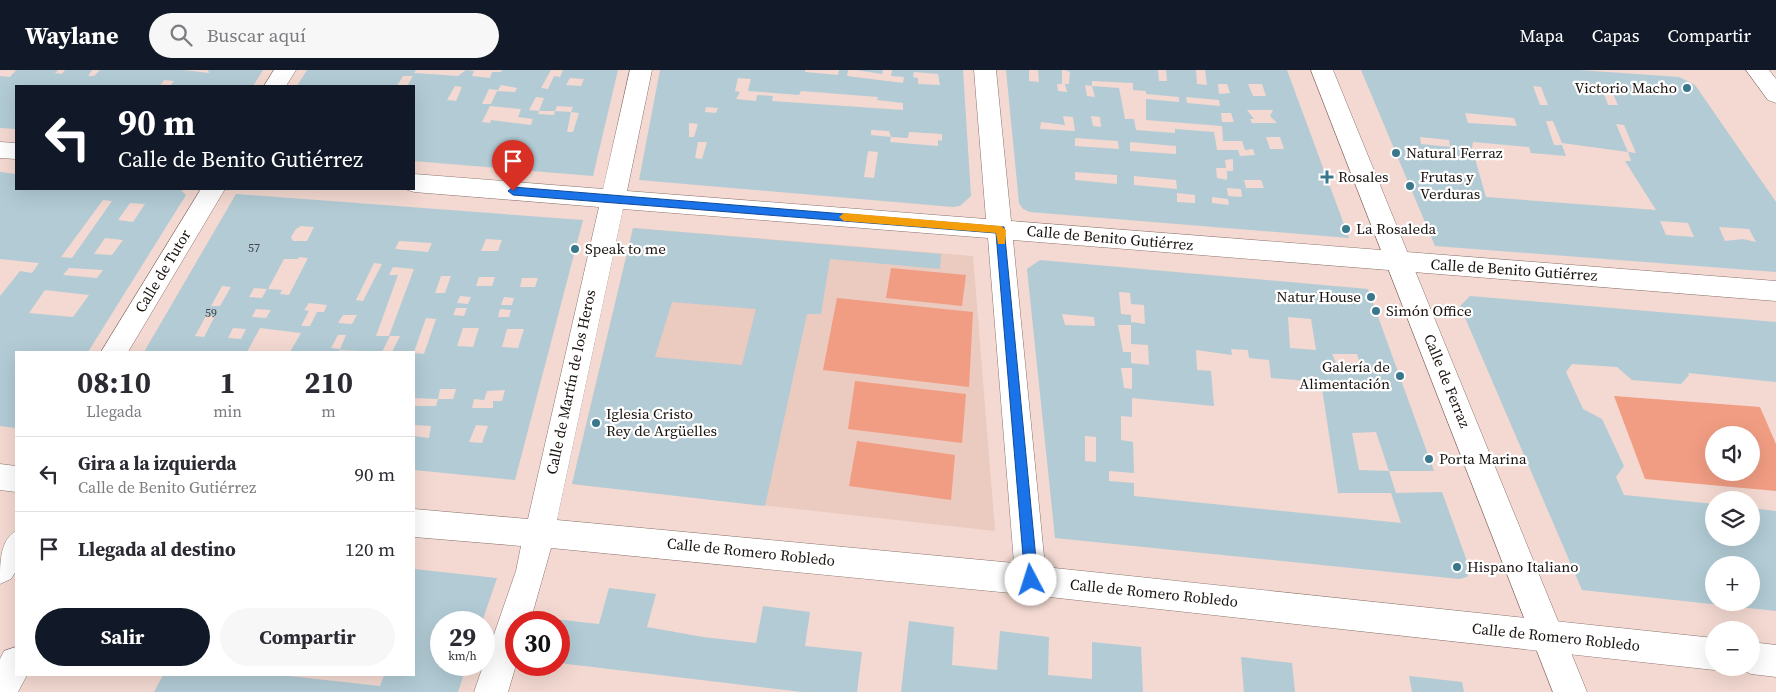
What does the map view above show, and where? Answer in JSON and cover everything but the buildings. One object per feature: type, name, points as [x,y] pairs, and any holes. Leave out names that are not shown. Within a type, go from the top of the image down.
[{"type":"street","points":[[276,85],[285,70]]},
{"type":"street","name":"Calle de Martín de los Heros","points":[[491,692],[531,571],[641,70]]},
{"type":"street","points":[[985,70],[1001,230],[1031,580]]},
{"type":"street","name":"Calle de Ferraz","points":[[1322,70],[1570,692]]},
{"type":"street","points":[[1757,70],[1776,95]]},
{"type":"street","points":[[0,150],[15,151]]},
{"type":"street","name":"Calle de Benito Gutiérrez","points":[[415,183],[1776,291]]},
{"type":"street","name":"Calle de Tutor","points":[[115,351],[212,190]]},
{"type":"street","points":[[0,477],[15,479]]},
{"type":"street","name":"Calle de Romero Robledo","points":[[415,523],[594,537],[1031,580],[1705,653]]},
{"type":"street","points":[[0,569],[15,546]]},
{"type":"street","points":[[1760,659],[1776,661]]},
{"type":"street","points":[[0,692],[15,665]]},
{"type":"shaded area","points":[[633,228],[973,256],[995,531],[572,484]]},
{"type":"shaded area","points":[[891,268],[966,275],[962,306],[886,298]]},
{"type":"shaded area","points":[[837,298],[973,312],[969,387],[823,370]]},
{"type":"shaded area","points":[[855,381],[966,394],[962,443],[848,429]]},
{"type":"shaded area","points":[[1614,396],[1760,407],[1776,444],[1776,491],[1645,479]]},
{"type":"shaded area","points":[[857,441],[955,455],[951,500],[849,486]]},
{"type":"slow traffic","points":[[844,217],[1001,230],[1001,241]]},
{"type":"place","name":"Victorio Macho","points":[[1687,88]]},
{"type":"place","name":"Natural Ferraz","points":[[1396,153]]},
{"type":"place","name":"Rosales","points":[[1327,177]]},
{"type":"place","name":"Frutas y Verduras","points":[[1410,186]]},
{"type":"place","name":"La Rosaleda","points":[[1346,229]]},
{"type":"place","name":"Speak to me","points":[[575,249]]},
{"type":"place","name":"Natur House","points":[[1371,297]]},
{"type":"place","name":"Simón Office","points":[[1376,311]]},
{"type":"place","name":"Galería de Alimentación","points":[[1400,376]]},
{"type":"place","name":"Iglesia Cristo Rey de Argüelles","points":[[596,423]]},
{"type":"place","name":"Porta Marina","points":[[1429,459]]},
{"type":"place","name":"Hispano Italiano","points":[[1457,567]]},
{"type":"route","points":[[513,191],[1001,230],[1031,580]]}]
